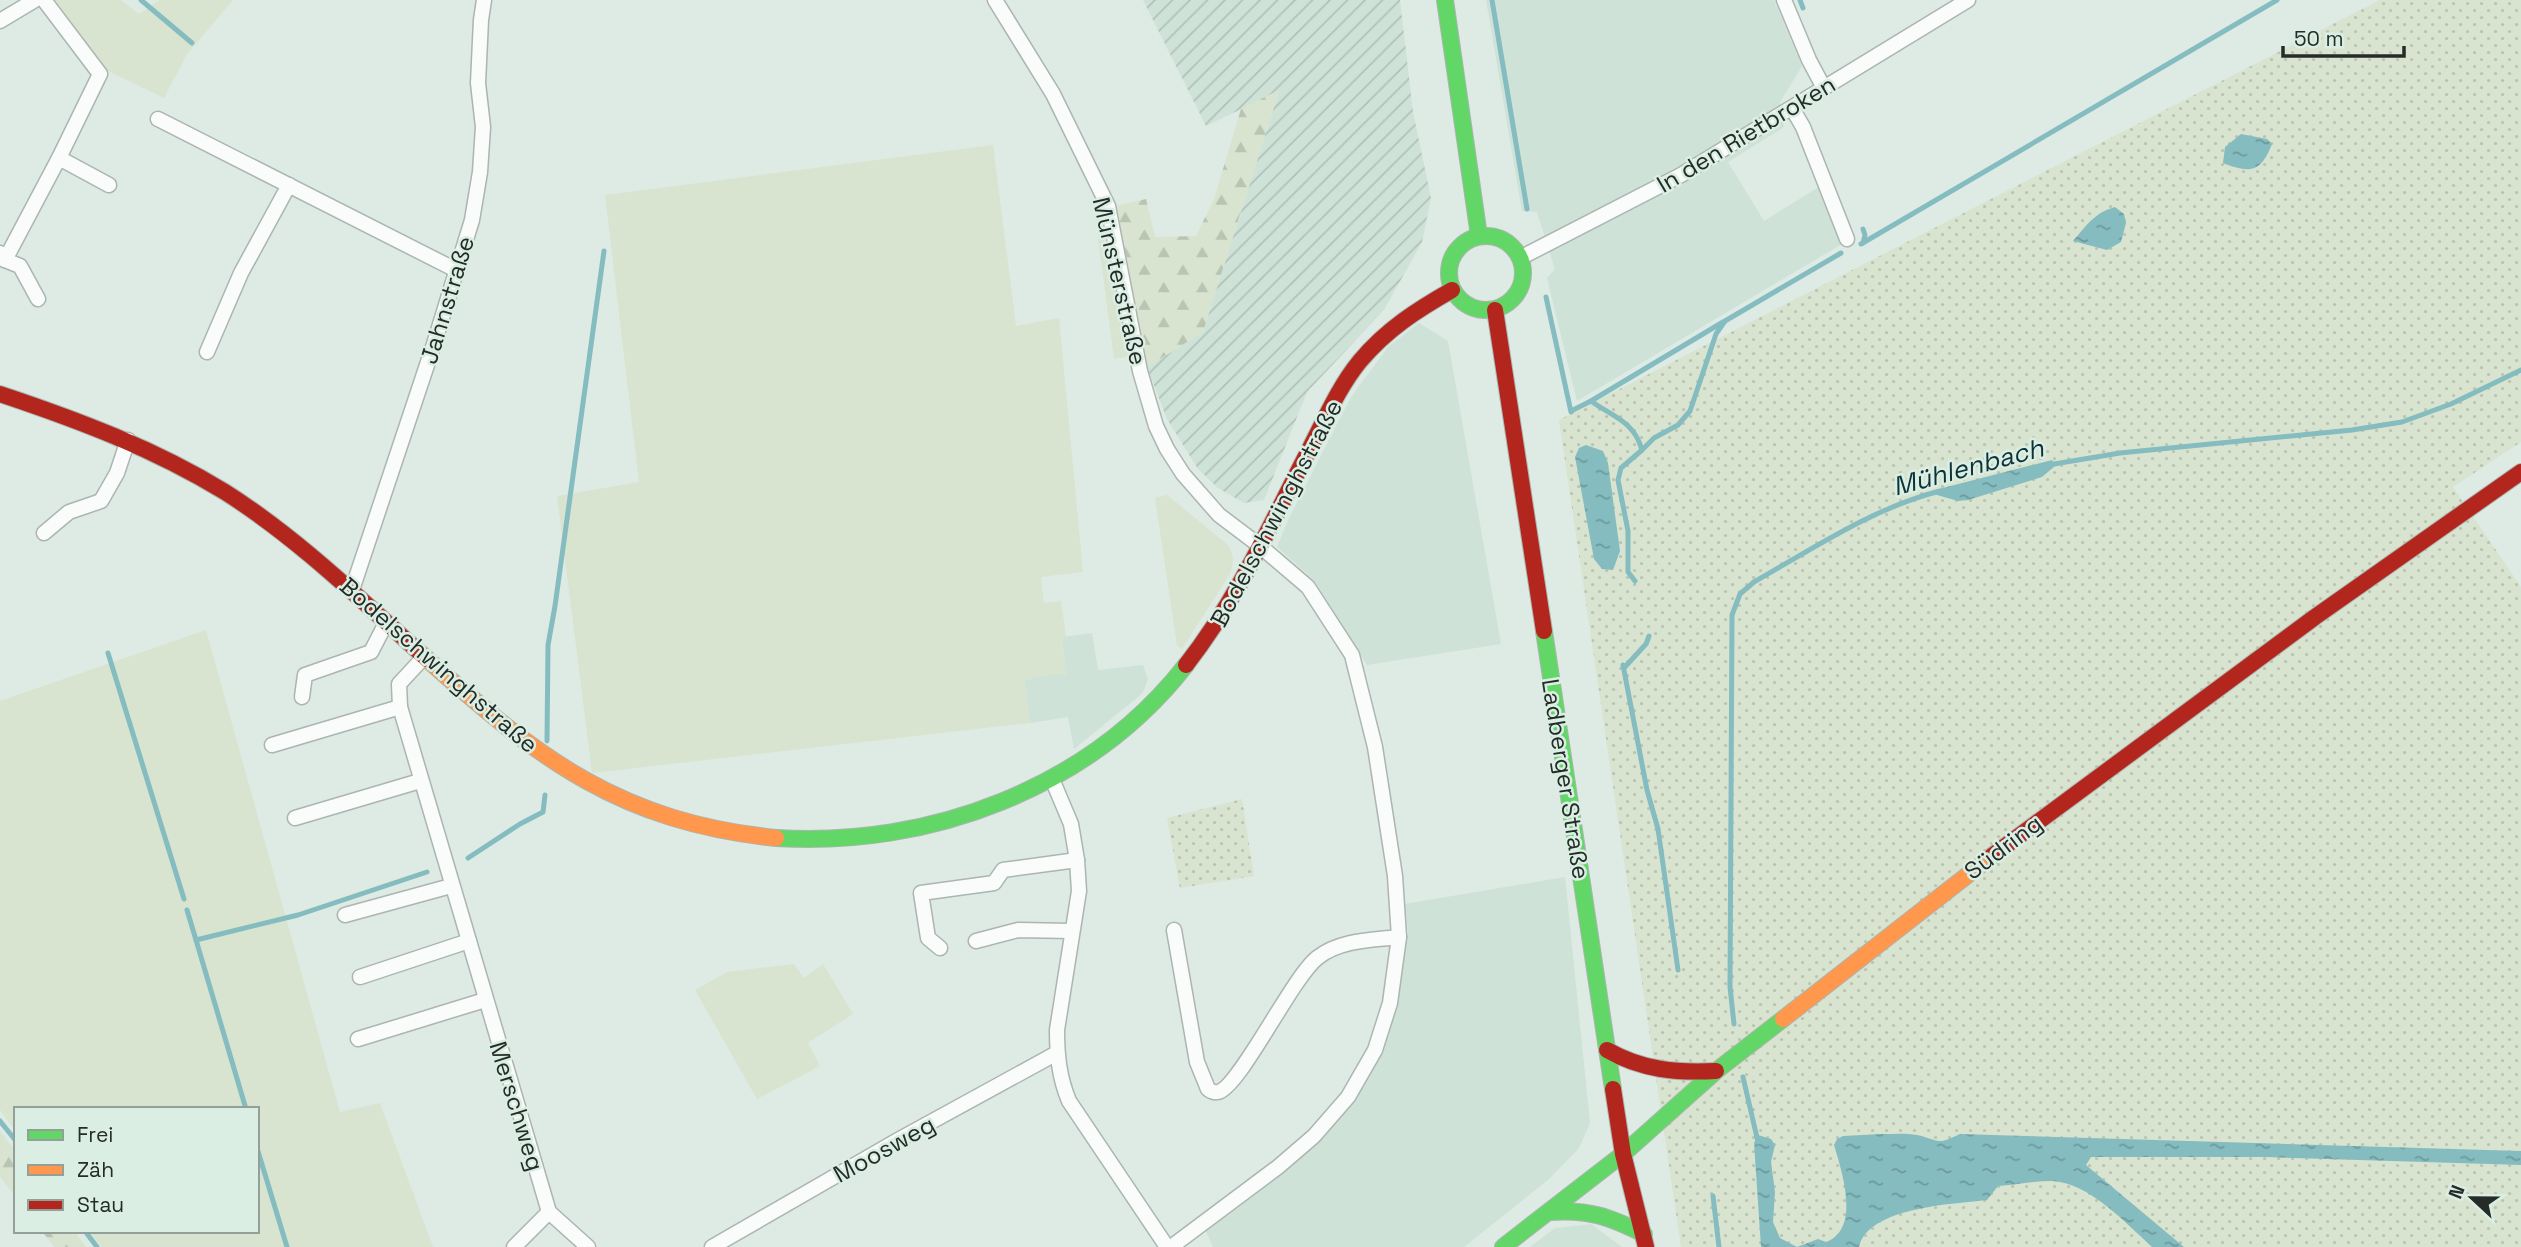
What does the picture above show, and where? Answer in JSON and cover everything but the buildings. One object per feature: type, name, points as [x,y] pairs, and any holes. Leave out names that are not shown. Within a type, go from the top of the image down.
[{"type":"main road","points":[[1445,0],[1479,236]]},
{"type":"main road","points":[[1491,236],[1503,240],[1520,258],[1523,268],[1519,290],[1505,305],[1495,310],[1485,311],[1466,305],[1452,290],[1448,268],[1458,247],[1468,240],[1491,236]]},
{"type":"main road","name":"Bodelschwinghstraße","points":[[0,394],[74,418],[128,440],[212,484],[292,541],[352,590],[504,727],[583,781],[620,799],[668,817],[735,834],[809,840],[874,837],[965,816],[1052,779],[1082,761],[1164,692],[1214,630],[1323,422],[1360,361],[1404,318],[1452,290]]},
{"type":"main road","name":"Ladberger Straße","points":[[1495,310],[1623,1154],[1645,1241]]},
{"type":"main road","name":"Südring","points":[[1503,1247],[1623,1154],[1716,1071],[1954,885],[2155,733],[2521,472]]},
{"type":"main road","points":[[1607,1050],[1642,1068],[1667,1072],[1716,1071]]},
{"type":"main road","points":[[1549,1212],[1577,1209],[1597,1212],[1645,1241]]},
{"type":"street","points":[[0,21],[35,0]]},
{"type":"street","points":[[38,299],[20,266],[2,256],[59,159],[100,74],[44,0]]},
{"type":"street","name":"Jahnstraße","points":[[352,590],[472,220],[480,172],[483,127],[478,83],[484,0]]},
{"type":"street","name":"Münsterstraße","points":[[995,0],[1053,94],[1108,206],[1140,371],[1156,426],[1167,449],[1182,474],[1219,515],[1308,587],[1352,654],[1375,747],[1395,876],[1399,937],[1390,1003],[1375,1050],[1348,1097],[1314,1136],[1278,1167],[1169,1247]]},
{"type":"street","points":[[1784,0],[1824,88]]},
{"type":"street","name":"In den Rietbroken","points":[[1520,258],[1681,175],[1968,0]]},
{"type":"street","points":[[1792,108],[1803,127],[1847,239]]},
{"type":"street","points":[[158,119],[456,270]]},
{"type":"street","points":[[59,159],[108,184]]},
{"type":"street","points":[[207,352],[241,272],[289,185]]},
{"type":"street","points":[[44,533],[69,512],[101,501],[117,473],[128,440]]},
{"type":"street","points":[[302,697],[305,675],[371,652],[386,623]]},
{"type":"street","name":"Merschweg","points":[[424,657],[399,684],[400,707],[549,1212]]},
{"type":"street","points":[[272,745],[400,707]]},
{"type":"street","points":[[1052,779],[1071,824],[1079,891],[1057,1030],[1061,1080],[1069,1101],[1169,1247]]},
{"type":"street","points":[[295,818],[420,781]]},
{"type":"street","points":[[940,948],[928,937],[921,893],[993,883],[1003,870],[1077,860]]},
{"type":"street","points":[[345,915],[451,886]]},
{"type":"street","points":[[976,941],[1018,930],[1072,931]]},
{"type":"street","points":[[1174,930],[1197,1062],[1208,1089],[1214,1092],[1220,1092],[1234,1078],[1316,958],[1346,944],[1399,937]]},
{"type":"street","points":[[360,977],[469,941]]},
{"type":"street","points":[[358,1039],[485,1000]]},
{"type":"street","name":"Moosweg","points":[[712,1247],[1057,1053]]},
{"type":"street","points":[[514,1247],[549,1212],[588,1247]]},
{"type":"shaded area","points":[[1143,0],[1400,0],[1413,112],[1431,198],[1422,242],[1384,310],[1307,392],[1264,500],[1244,503],[1218,488],[1198,469],[1167,419],[1147,367],[1203,332],[1279,91],[1206,126]]},
{"type":"shaded area","points":[[1486,0],[1774,0],[1802,66],[1780,102],[1784,127],[1728,162],[1764,221],[1819,187],[1842,244],[1577,401],[1547,278],[1555,269],[1537,212],[1522,211]]},
{"type":"shaded area","points":[[1419,323],[1448,341],[1501,644],[1367,665],[1315,581],[1277,547],[1351,397],[1388,347]]},
{"type":"shaded area","points":[[1092,633],[1098,670],[1143,665],[1148,679],[1138,697],[1074,749],[1068,717],[1030,723],[1024,680],[1046,675],[1066,675],[1062,637]]},
{"type":"shaded area","points":[[1565,877],[1590,1123],[1579,1148],[1549,1179],[1464,1247],[1213,1247],[1205,1229],[1355,1097],[1389,1035],[1408,933],[1405,904]]},
{"type":"shaded area","points":[[1591,1224],[1622,1247],[1530,1247],[1555,1228]]},
{"type":"green space","points":[[50,0],[121,0],[139,14],[160,0],[233,0],[187,54],[164,98],[100,67]]},
{"type":"green space","points":[[2380,0],[2521,0],[2521,442],[2453,487],[2521,587],[2521,1247],[1681,1247],[1559,420]]},
{"type":"green space","points":[[1279,90],[1203,332],[1147,367],[1116,206],[1146,199],[1155,237],[1196,236],[1214,199],[1241,109]]},
{"type":"green space","points":[[993,145],[1016,326],[1059,318],[1083,572],[1041,577],[1044,603],[1061,601],[1066,637],[1062,638],[1066,675],[1046,675],[1024,680],[1030,723],[592,773],[557,496],[639,482],[605,195]]},
{"type":"green space","points":[[1095,215],[1103,233],[1130,356],[1114,359]]},
{"type":"green space","points":[[1167,495],[1229,546],[1233,558],[1228,577],[1182,649],[1177,646],[1155,498]]},
{"type":"green space","points":[[206,630],[340,1112],[380,1103],[433,1247],[101,1247],[90,1233],[259,1233],[259,1107],[14,1107],[14,1129],[0,1110],[0,701]]},
{"type":"green space","points":[[1242,799],[1254,876],[1180,888],[1167,818]]},
{"type":"green space","points":[[794,964],[804,978],[823,964],[853,1014],[808,1043],[820,1066],[757,1099],[695,990],[727,972]]},
{"type":"green space","points":[[0,1131],[14,1149],[14,1194],[0,1177]]},
{"type":"green space","points":[[44,1233],[76,1233],[86,1247],[54,1247]]},
{"type":"water","points":[[2241,134],[2267,139],[2272,144],[2264,160],[2254,168],[2241,169],[2223,163],[2225,147]]},
{"type":"water","points":[[2115,207],[2124,214],[2126,223],[2121,242],[2107,250],[2073,241],[2096,216]]},
{"type":"water","points":[[1586,445],[1603,451],[1608,463],[1620,551],[1613,570],[1602,569],[1594,559],[1575,457],[1579,448]]},
{"type":"water","points":[[2052,460],[2055,466],[2042,477],[1968,500],[1958,501],[1937,495],[1935,490]]},
{"type":"water","points":[[1908,1134],[1941,1141],[1960,1134],[2521,1151],[2521,1165],[2266,1157],[2091,1157],[2086,1165],[2184,1247],[2152,1247],[2093,1196],[2066,1183],[2052,1181],[1998,1186],[1987,1200],[1934,1206],[1895,1216],[1878,1223],[1866,1234],[1859,1247],[1797,1247],[1818,1239],[1826,1242],[1837,1235],[1843,1225],[1846,1199],[1834,1145],[1837,1139],[1843,1136]]},
{"type":"water","points":[[1758,1135],[1771,1139],[1775,1145],[1771,1162],[1775,1192],[1773,1222],[1780,1238],[1797,1247],[1761,1247],[1754,1143]]},
{"type":"waterway","points":[[141,0],[192,43]]},
{"type":"waterway","points":[[1492,0],[1527,209]]},
{"type":"waterway","points":[[1800,0],[1803,8]]},
{"type":"waterway","points":[[1861,244],[2277,0]]},
{"type":"waterway","points":[[1863,229],[1863,243]]},
{"type":"waterway","points":[[547,741],[548,645],[604,251]]},
{"type":"waterway","points":[[1642,450],[1654,438],[1678,425],[1690,411],[1716,334],[1725,321],[1841,253]]},
{"type":"waterway","points":[[1546,297],[1572,411]]},
{"type":"waterway","points":[[1591,401],[1723,322]]},
{"type":"waterway","name":"Mühlenbach","points":[[2048,465],[2120,453],[2352,430],[2402,422],[2451,404],[2521,370]]},
{"type":"waterway","points":[[1573,410],[1591,401],[1628,426],[1634,432],[1642,450],[1621,468],[1618,480],[1628,531],[1628,572],[1635,581]]},
{"type":"waterway","name":"Mühlenbach","points":[[1734,1024],[1730,987],[1732,615],[1740,594],[1754,582],[1844,530],[1915,498],[1940,491]]},
{"type":"waterway","points":[[1624,668],[1646,644],[1649,636]]},
{"type":"waterway","points":[[108,653],[184,899]]},
{"type":"waterway","points":[[1623,665],[1647,790],[1658,829],[1678,970]]},
{"type":"waterway","points":[[468,858],[543,812],[545,795]]},
{"type":"waterway","points":[[245,1107],[196,940],[298,915],[427,872]]},
{"type":"waterway","points":[[187,910],[196,940]]},
{"type":"waterway","name":"Mühlenbach","points":[[1743,1077],[1758,1142]]},
{"type":"waterway","points":[[0,1121],[14,1138]]},
{"type":"waterway","points":[[259,1155],[287,1247]]},
{"type":"waterway","points":[[1713,1196],[1719,1247]]},
{"type":"waterway","points":[[86,1233],[97,1247]]},
{"type":"traffic: fast","points":[[1445,0],[1479,236]]},
{"type":"traffic: fast","points":[[1486,236],[1507,242],[1517,252],[1523,273],[1517,294],[1507,304],[1486,310],[1465,304],[1455,294],[1449,273],[1455,252],[1465,242],[1486,236]]},
{"type":"traffic: fast","points":[[1544,631],[1613,1089]]},
{"type":"traffic: fast","points":[[776,838],[834,838],[891,832],[948,820],[1002,801],[1054,776],[1103,745],[1147,708],[1186,665]]},
{"type":"traffic: fast","points":[[1503,1247],[1623,1154],[1716,1071],[1783,1019]]},
{"type":"traffic: fast","points":[[1550,1212],[1599,1215],[1644,1234]]},
{"type":"traffic: slow","points":[[427,659],[507,727],[546,756],[586,780],[627,801],[672,817],[721,830],[776,838]]},
{"type":"traffic: slow","points":[[1783,1019],[1992,856]]},
{"type":"traffic: jam","points":[[1186,665],[1236,590],[1344,383],[1360,361],[1392,330],[1452,290]]},
{"type":"traffic: jam","points":[[1495,310],[1544,631]]},
{"type":"traffic: jam","points":[[0,394],[116,437],[171,462],[225,492],[304,550],[427,659]]},
{"type":"traffic: jam","points":[[1992,856],[2315,617],[2521,472]]},
{"type":"traffic: jam","points":[[1607,1050],[1633,1062],[1660,1069],[1716,1071]]},
{"type":"traffic: jam","points":[[1613,1089],[1623,1154],[1646,1247]]}]
